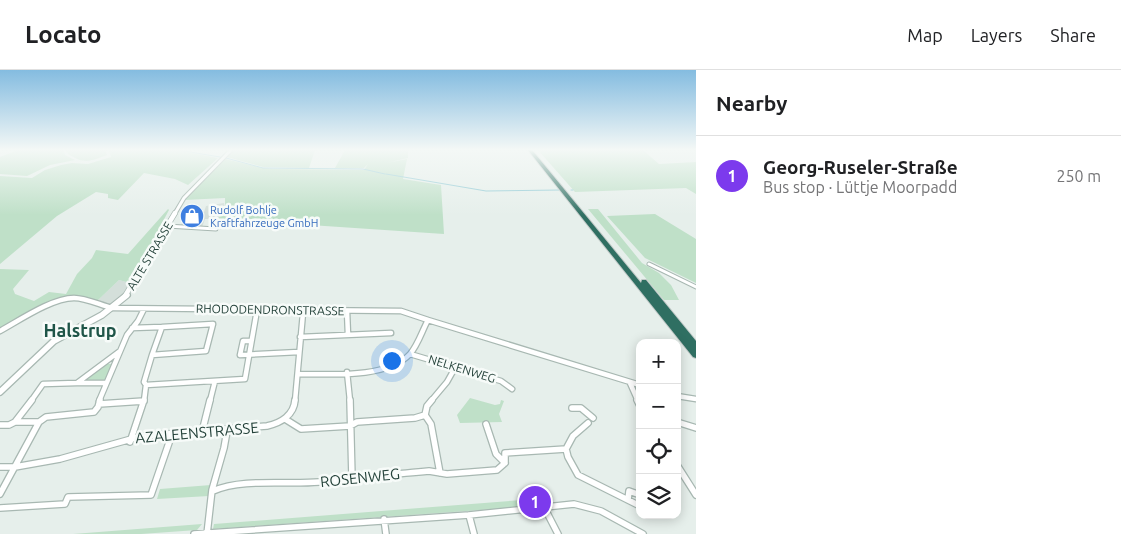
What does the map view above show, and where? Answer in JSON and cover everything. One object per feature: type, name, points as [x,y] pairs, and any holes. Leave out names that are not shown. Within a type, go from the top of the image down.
[{"type":"highway","points":[[549,172],[696,355]]},
{"type":"highway","points":[[550,172],[696,346]]},
{"type":"street","name":"ALTE STRASSE","points":[[0,392],[54,341],[112,308],[134,286],[184,198],[210,172]]},
{"type":"street","points":[[167,226],[216,228]]},
{"type":"street","points":[[649,264],[696,287]]},
{"type":"street","name":"RHODODENDRONSTRASSE","points":[[0,331],[51,304],[65,299],[76,298],[112,308],[401,312],[636,385]]},
{"type":"street","points":[[0,494],[39,422],[46,417],[94,412],[100,404],[101,393],[120,352],[144,309]]},
{"type":"street","points":[[146,385],[245,379],[257,310]]},
{"type":"street","points":[[347,311],[348,333]]},
{"type":"street","points":[[303,313],[295,404],[285,418],[301,429],[350,426],[357,422],[415,418],[424,415]]},
{"type":"street","points":[[298,374],[387,368],[401,362],[410,354],[428,320]]},
{"type":"street","points":[[132,328],[214,324],[206,351],[152,355]]},
{"type":"street","points":[[131,440],[144,401],[146,385],[144,382],[162,327]]},
{"type":"street","points":[[300,337],[391,332]]},
{"type":"street","points":[[251,341],[243,341],[240,346],[240,355],[300,352]]},
{"type":"street","points":[[77,383],[120,352]]},
{"type":"street","name":"NELKENWEG","points":[[410,354],[450,367],[456,366],[501,381],[512,389]]},
{"type":"street","points":[[424,415],[427,406],[447,382],[456,366]]},
{"type":"street","points":[[347,372],[352,416],[350,426],[352,478]]},
{"type":"street","points":[[202,434],[215,381]]},
{"type":"street","points":[[0,425],[10,425],[14,422],[43,384],[106,383]]},
{"type":"street","points":[[630,383],[636,399]]},
{"type":"street","points":[[681,397],[696,399]]},
{"type":"street","points":[[100,404],[144,401]]},
{"type":"street","points":[[572,408],[581,408],[593,418]]},
{"type":"street","points":[[424,415],[431,424],[440,473]]},
{"type":"street","name":"AZALEENSTRASSE","points":[[0,467],[60,458],[131,440],[172,434],[202,434],[272,427],[285,418]]},
{"type":"street","points":[[14,422],[39,422]]},
{"type":"street","points":[[588,423],[573,436],[566,449],[568,457],[578,475],[636,503]]},
{"type":"street","points":[[681,423],[696,428]]},
{"type":"street","points":[[486,424],[496,454],[506,463]]},
{"type":"street","points":[[208,533],[213,491],[216,476],[221,466],[228,430]]},
{"type":"street","points":[[0,508],[65,504],[68,497],[151,495],[172,434]]},
{"type":"street","name":"ROSENWEG","points":[[213,491],[222,487],[252,484],[318,482],[428,471],[440,473],[497,470],[506,463],[505,453],[566,449]]},
{"type":"street","points":[[681,471],[696,495]]},
{"type":"street","points":[[194,534],[384,519],[469,515],[584,504],[643,534]]},
{"type":"street","points":[[544,507],[558,534]]},
{"type":"street","points":[[469,515],[474,534]]},
{"type":"street","points":[[384,519],[386,534]]},
{"type":"shaded area","points":[[224,203],[225,209],[220,219],[205,219],[202,227],[181,225],[183,221],[180,219],[184,212],[204,212],[206,206]]},
{"type":"shaded area","points":[[119,280],[130,283],[123,294],[110,306],[97,301]]},
{"type":"green space","points":[[0,172],[36,172],[27,176],[0,174]]},
{"type":"green space","points":[[42,172],[203,172],[188,185],[175,179],[144,173],[118,200],[108,198],[108,194],[96,192],[57,216],[0,264],[0,176],[32,178]]},
{"type":"green space","points":[[212,172],[404,172],[403,179],[441,185],[444,234],[310,225],[224,228],[219,218],[221,211],[225,209],[225,198],[184,200]]},
{"type":"green space","points":[[557,172],[696,172],[696,194],[686,188],[575,192]]},
{"type":"green space","points":[[168,209],[130,283],[119,280],[97,301],[68,298],[0,329],[0,269],[29,270],[13,289],[15,294],[34,301],[49,292],[66,294],[77,274],[92,258],[96,250],[128,254]]},
{"type":"green space","points":[[588,209],[598,209],[642,263],[659,273],[671,285],[679,300],[664,300]]},
{"type":"green space","points":[[655,214],[696,239],[696,283],[645,258],[607,216]]},
{"type":"green space","points":[[107,364],[113,364],[106,380],[84,382],[86,379]]},
{"type":"green space","points":[[470,398],[495,405],[500,404],[501,400],[504,401],[499,414],[502,422],[460,423],[457,415]]},
{"type":"green space","points":[[211,485],[209,496],[157,499],[160,489]]},
{"type":"green space","points":[[522,500],[524,507],[213,529],[214,524]]},
{"type":"green space","points":[[202,524],[197,530],[141,534],[73,534]]},
{"type":"waterway","points":[[375,172],[385,174]]},
{"type":"waterway","points":[[386,174],[486,191],[560,190]]},
{"type":"place","name":"Rudolf Bohlje Kraftfahrzeuge GmbH","points":[[192,216]]},
{"type":"place","name":"Georg-Ruseler-Straße","points":[[535,502]]},
{"type":"district","name":"Halstrup","points":[[80,331]]}]
